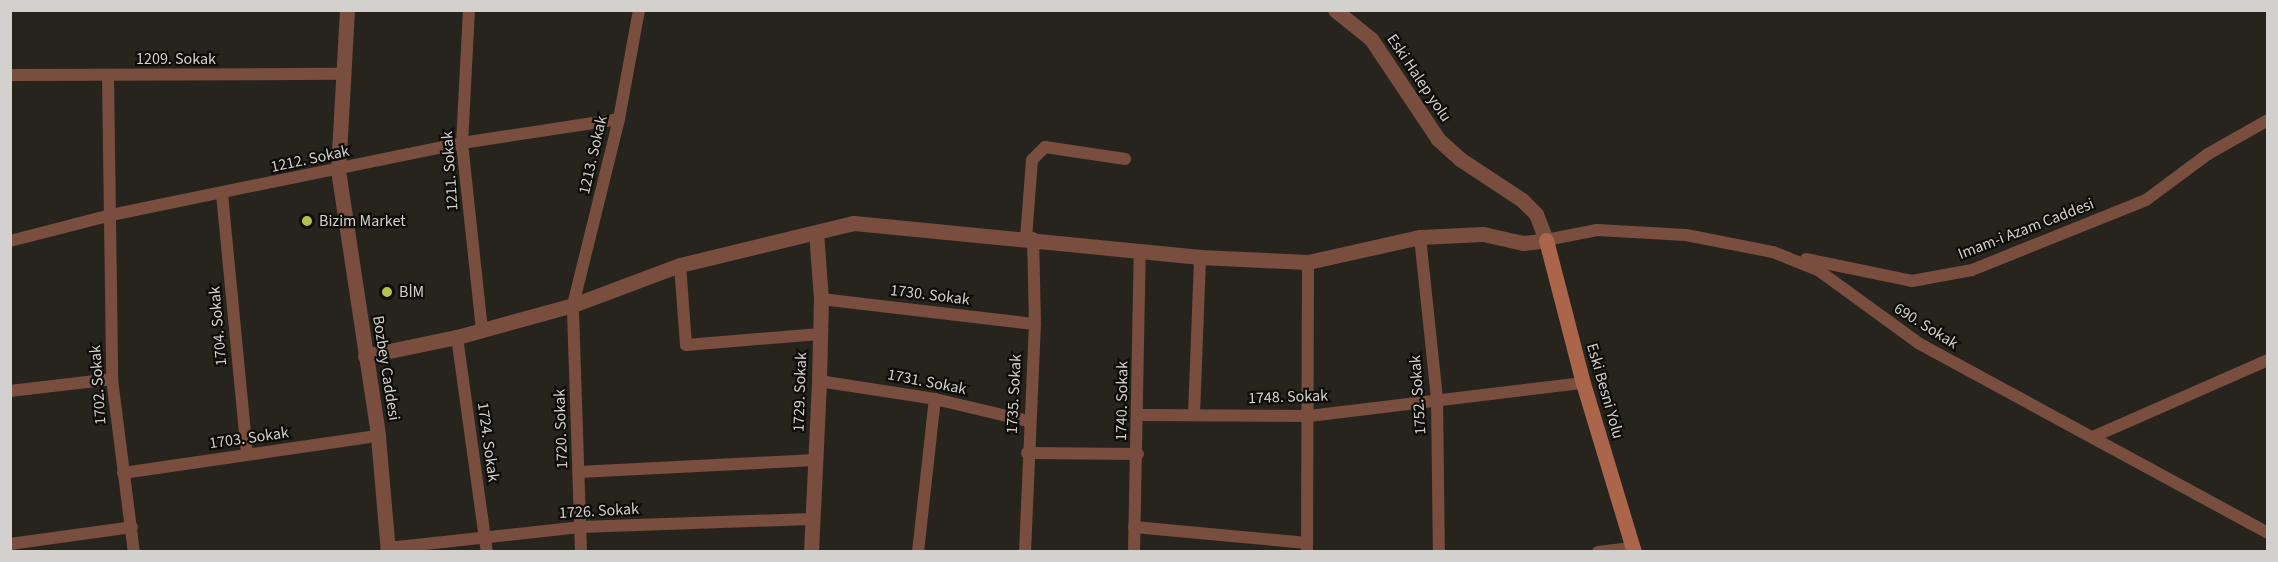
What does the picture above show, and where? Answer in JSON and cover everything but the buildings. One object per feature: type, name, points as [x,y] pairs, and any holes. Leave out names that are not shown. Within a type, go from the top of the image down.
[{"type":"main road","name":"Eski Besni Yolu","points":[[1546,240],[1583,383],[1634,550]]},
{"type":"street","name":"Bozbey Caddesi","points":[[347,10],[341,74],[338,170],[378,436],[388,550]]},
{"type":"street","name":"1211. Sokak","points":[[469,10],[462,143],[482,330]]},
{"type":"street","name":"1213. Sokak","points":[[573,305],[619,119],[639,10]]},
{"type":"street","name":"Eski Halep yolu","points":[[1335,10],[1371,39],[1438,138],[1461,159],[1522,200],[1536,214],[1546,240]]},
{"type":"street","name":"1209. Sokak","points":[[10,75],[341,74]]},
{"type":"street","name":"1702. Sokak","points":[[108,76],[112,379],[134,552]]},
{"type":"street","name":"1212. Sokak","points":[[10,241],[111,215],[462,143],[619,119]]},
{"type":"street","name":"Imam-i Azam Caddesi","points":[[1773,252],[1912,281],[1939,278],[1972,270],[2146,200],[2208,154],[2268,120]]},
{"type":"street","name":"1735. Sokak","points":[[1025,552],[1028,422],[1035,324],[1029,238],[1032,160],[1045,147],[1125,159]]},
{"type":"street","name":"1704. Sokak","points":[[222,194],[247,454]]},
{"type":"street","points":[[365,356],[457,337],[573,305],[680,265],[854,223],[1029,238],[1200,257],[1308,262],[1420,237],[1483,234],[1523,243],[1546,240]]},
{"type":"street","name":"690. Sokak","points":[[1546,240],[1597,230],[1652,232],[1773,252],[1818,270],[1920,344],[2022,402],[2095,436],[2268,533]]},
{"type":"street","name":"1729. Sokak","points":[[811,552],[820,334],[816,233]]},
{"type":"street","name":"1752. Sokak","points":[[1420,237],[1437,398],[1439,552]]},
{"type":"street","name":"1740. Sokak","points":[[1134,552],[1138,454],[1140,251]]},
{"type":"street","points":[[1194,415],[1200,257]]},
{"type":"street","points":[[1134,527],[1307,548],[1308,262]]},
{"type":"street","points":[[680,265],[686,345],[820,334]]},
{"type":"street","name":"1730. Sokak","points":[[820,299],[1035,324]]},
{"type":"street","name":"1720. Sokak","points":[[573,305],[581,552]]},
{"type":"street","name":"1724. Sokak","points":[[457,337],[487,552]]},
{"type":"street","points":[[2095,436],[2268,360]]},
{"type":"street","points":[[10,391],[112,379]]},
{"type":"street","name":"1731. Sokak","points":[[819,381],[935,399],[1028,422]]},
{"type":"street","name":"1748. Sokak","points":[[1138,415],[1309,416],[1437,398],[1583,383]]},
{"type":"street","points":[[918,552],[935,399]]},
{"type":"street","name":"1703. Sokak","points":[[123,473],[378,436]]},
{"type":"street","points":[[1027,453],[1138,454]]},
{"type":"street","points":[[579,472],[815,460]]},
{"type":"street","name":"1726. Sokak","points":[[388,550],[580,527],[812,519]]},
{"type":"street","points":[[10,544],[132,527]]},
{"type":"street","points":[[1598,552],[1634,550]]},
{"type":"place","name":"Bizim Market","points":[[307,221]]},
{"type":"place","name":"BİM","points":[[387,292]]}]
